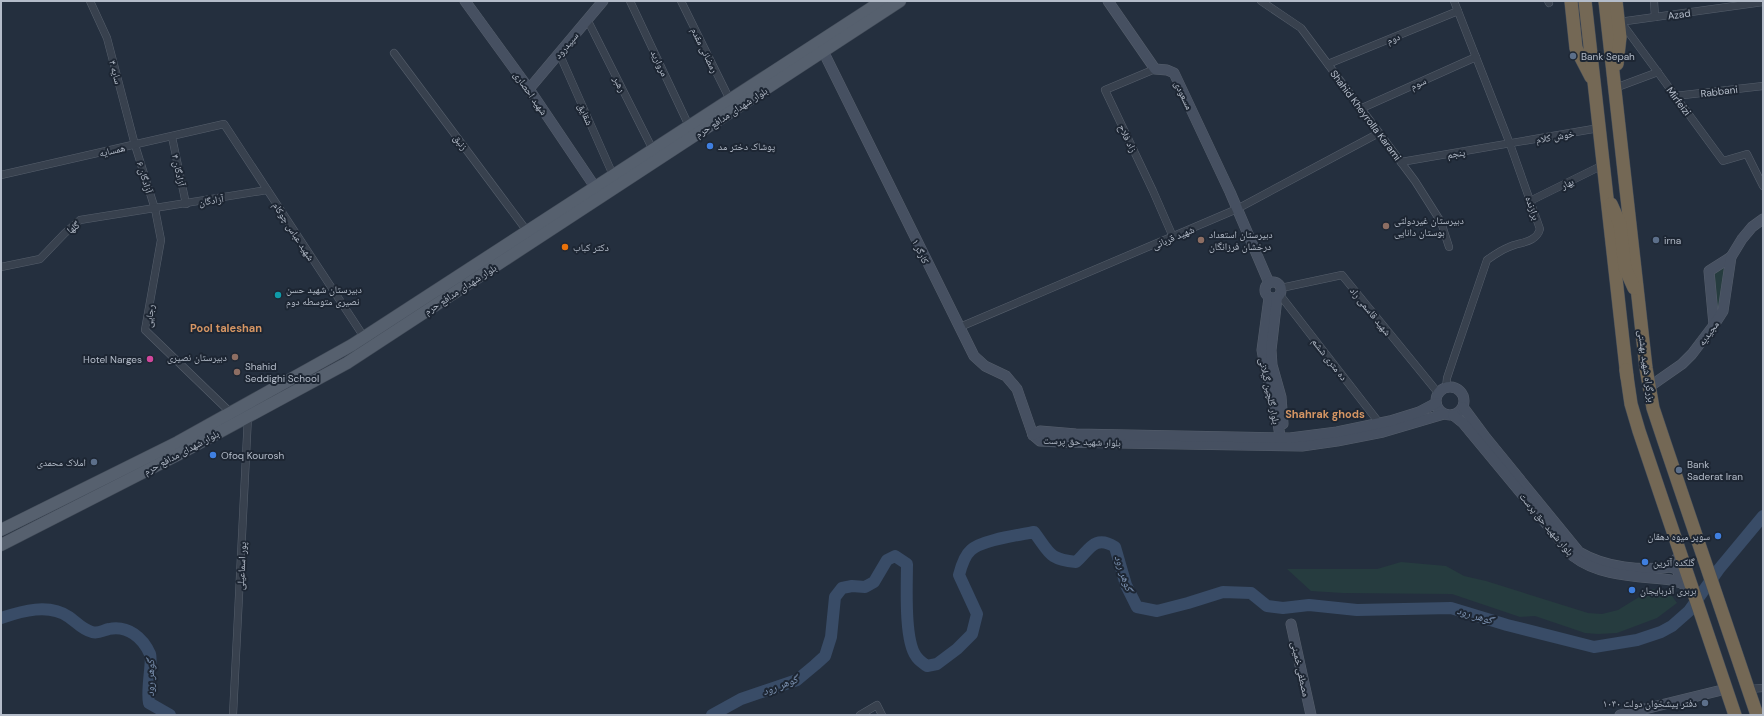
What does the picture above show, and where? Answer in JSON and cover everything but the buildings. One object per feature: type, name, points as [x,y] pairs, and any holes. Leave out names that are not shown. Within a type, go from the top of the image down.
[{"type":"highway","points":[[1571,1],[1576,48],[1594,83]]},
{"type":"highway","name":"بزرگراه شهید بهشتی","points":[[1585,1],[1607,197],[1638,297],[1649,387],[1658,424],[1701,551],[1718,592],[1758,715]]},
{"type":"highway","name":"بزرگراه شهید بهشتی","points":[[1605,1],[1615,87],[1626,374],[1631,404],[1680,554],[1680,579],[1693,591],[1735,715]]},
{"type":"highway","points":[[1615,87],[1620,40],[1620,22],[1616,1]]},
{"type":"main road","name":"بلوار شهدای مدافع حرم","points":[[1,545],[166,454],[231,413],[364,337],[613,175],[635,168],[653,150],[882,1]]},
{"type":"main road","name":"بلوار شهدای مدافع حرم","points":[[1,530],[248,416],[347,363],[635,168],[823,52],[900,1]]},
{"type":"street","name":"سایه ۴","points":[[90,1],[106,38],[135,145]]},
{"type":"street","name":"شهید احصاری","points":[[465,1],[529,89],[596,187]]},
{"type":"street","name":"سپیدرود","points":[[529,89],[603,1]]},
{"type":"street","name":"مروارید","points":[[630,1],[689,126]]},
{"type":"street","name":"رمضانی مقدم","points":[[681,1],[730,100]]},
{"type":"street","points":[[1108,1],[1155,69]]},
{"type":"street","name":"Shahid Kheyrolla Karami","points":[[1261,1],[1273,5],[1301,28],[1401,162],[1441,222],[1449,247]]},
{"type":"street","name":"برازنده","points":[[1440,395],[1487,260],[1496,253],[1532,239],[1538,235],[1540,229],[1510,144],[1454,1]]},
{"type":"street","points":[[1654,1],[1655,17]]},
{"type":"street","name":"Azad","points":[[1620,22],[1763,2]]},
{"type":"street","name":"دوم","points":[[1328,64],[1458,11]]},
{"type":"street","name":"رهبر","points":[[587,19],[653,150]]},
{"type":"street","name":"Mirfeizi","points":[[1620,22],[1723,161],[1747,154],[1763,186]]},
{"type":"street","name":"کارگر ۱","points":[[823,52],[974,356],[985,366],[1006,376],[1017,389],[1033,435]]},
{"type":"street","name":"زنبق","points":[[394,53],[527,232]]},
{"type":"street","name":"شقایق","points":[[558,53],[613,175]]},
{"type":"street","name":"سوم","points":[[1360,109],[1476,57]]},
{"type":"street","name":"مسعودی","points":[[1155,69],[1167,70],[1174,73],[1238,210]]},
{"type":"street","name":"زاد فلاح","points":[[1155,69],[1105,90],[1173,237]]},
{"type":"street","points":[[1615,87],[1658,72]]},
{"type":"street","name":"Rabbani","points":[[1675,96],[1763,86]]},
{"type":"street","name":"همسایه","points":[[1,175],[224,124]]},
{"type":"street","name":"شهید عباس چوکام","points":[[224,124],[364,337]]},
{"type":"street","name":"خوش کلام","points":[[1510,144],[1599,128]]},
{"type":"street","name":"شهید قربانی","points":[[960,328],[1238,210],[1379,133]]},
{"type":"street","name":"آزادگان ۴","points":[[172,137],[186,204]]},
{"type":"street","name":"پنجم","points":[[1401,162],[1510,144]]},
{"type":"street","name":"آزادگان ۶","points":[[135,145],[155,209]]},
{"type":"street","name":"بهار","points":[[1530,201],[1603,165]]},
{"type":"street","name":"آزادگان","points":[[155,209],[267,190]]},
{"type":"street","name":"گلها","points":[[1,267],[40,259],[80,220],[155,209]]},
{"type":"street","name":"رجایی","points":[[155,209],[161,240],[145,330],[231,413]]},
{"type":"street","points":[[1238,210],[1269,283],[1274,282],[1279,284],[1277,295]]},
{"type":"street","points":[[1716,321],[1709,271],[1731,257],[1742,239],[1752,227],[1763,219]]},
{"type":"street","name":"مجیدیه","points":[[1649,387],[1682,364],[1692,354],[1723,311],[1731,257]]},
{"type":"street","name":"شهید قاسمی راد","points":[[1277,295],[1342,275],[1440,395]]},
{"type":"street","name":"بلوار گلچین گیلانی","points":[[1269,283],[1265,289],[1266,294],[1277,295],[1262,350],[1278,398],[1284,432],[1281,442]]},
{"type":"street","name":"ده متری ششم","points":[[1277,295],[1380,424]]},
{"type":"street","points":[[1455,388],[1464,398],[1463,407],[1461,411],[1448,414],[1438,407],[1440,395],[1455,388]]},
{"type":"street","name":"بلوار شهید حق پرست","points":[[1355,433],[1419,412],[1440,395]]},
{"type":"street","name":"بلوار شهید حق پرست","points":[[1463,407],[1564,547],[1573,556],[1582,563],[1606,571],[1680,579]]},
{"type":"street","name":"بلوار شهید حق پرست","points":[[1033,435],[1040,431],[1147,439],[1281,442],[1337,432],[1383,432],[1448,414],[1463,423],[1579,552],[1590,559],[1617,566],[1642,568],[1671,567]]},
{"type":"street","name":"پور اسماعیلی","points":[[233,715],[248,416]]},
{"type":"street","points":[[1680,554],[1671,567],[1678,570],[1680,579]]},
{"type":"street","name":"مصطفی خمینی","points":[[1291,624],[1311,715]]},
{"type":"street","points":[[1749,689],[1763,688]]},
{"type":"street","points":[[1620,715],[1726,690]]},
{"type":"street","points":[[860,715],[877,705],[882,715]]},
{"type":"green space","points":[[1728,266],[1719,312],[1716,311],[1712,278],[1715,273]]},
{"type":"green space","points":[[1401,562],[1446,566],[1464,576],[1486,581],[1588,613],[1602,614],[1618,610],[1652,589],[1669,592],[1677,603],[1657,618],[1617,633],[1585,633],[1535,616],[1520,617],[1452,594],[1343,593],[1311,591],[1287,569],[1377,569]]},
{"type":"waterway","name":"گوهر رود","points":[[712,715],[741,699],[797,680],[815,665],[825,656],[831,637],[835,597],[842,588],[852,586],[865,587],[874,582],[887,560],[895,556],[907,564],[907,612],[912,648],[918,659],[927,666],[937,664],[957,649],[972,634],[977,614],[959,575],[966,555],[976,546],[983,543],[1034,532],[1050,554],[1067,561],[1076,562],[1097,543],[1108,543],[1115,547],[1126,585],[1137,607],[1157,611],[1223,592],[1251,593],[1267,606],[1283,608],[1309,605],[1357,610],[1451,608],[1507,625],[1594,647],[1637,640],[1661,632],[1672,626],[1689,611],[1719,569],[1763,516]]},
{"type":"waterway","name":"گوهر رود","points":[[1,618],[26,611],[44,609],[53,610],[69,617],[83,628],[92,632],[116,628],[134,634],[147,648],[151,658],[148,690],[149,703],[170,715]]},
{"type":"place","name":"Bank Sepah","points":[[1573,56]]},
{"type":"place","name":"پوشاک دختر مد","points":[[710,146]]},
{"type":"place","name":"دبیرستان غیردولتی بوستان دانایی","points":[[1386,226]]},
{"type":"place","name":"دبیرستان استعداد درخشان فرزانگان","points":[[1201,240]]},
{"type":"place","name":"irna","points":[[1656,240]]},
{"type":"place","name":"دکتر کباب","points":[[565,247]]},
{"type":"place","name":"دبیرستان شهید حسن نصیری متوسطه دوم","points":[[278,295]]},
{"type":"place","name":"دبیرستان نصیری","points":[[235,357]]},
{"type":"place","name":"Hotel Narges","points":[[150,359]]},
{"type":"place","name":"Shahid Seddighi School","points":[[237,372]]},
{"type":"place","name":"Ofoq Kourosh","points":[[213,455]]},
{"type":"place","name":"املاک محمدی","points":[[94,462]]},
{"type":"place","name":"Bank Saderat Iran","points":[[1679,470]]},
{"type":"place","name":"سوپر میوه دهقان","points":[[1718,536]]},
{"type":"place","name":"گلکده آترین","points":[[1645,562]]},
{"type":"place","name":"بربری آذربایجان","points":[[1632,590]]},
{"type":"place","name":"دفتر پیشخوان دولت ۱۰۴۰","points":[[1705,703]]},
{"type":"district","name":"Pool taleshan","points":[[226,328]]},
{"type":"district","name":"Shahrak ghods","points":[[1325,414]]}]
